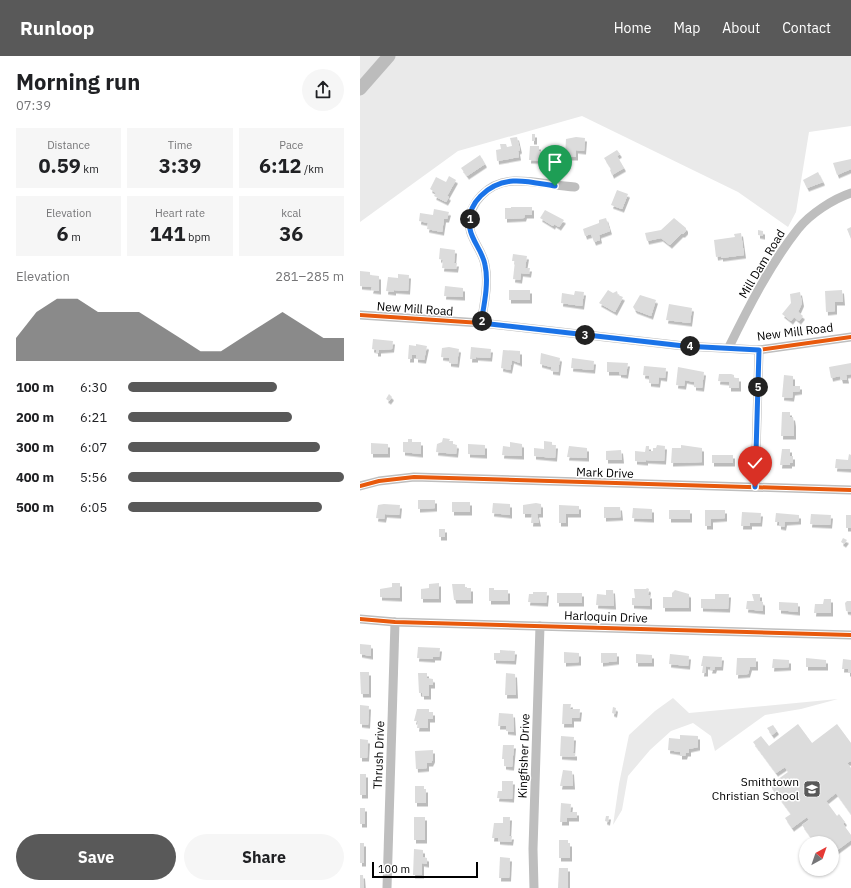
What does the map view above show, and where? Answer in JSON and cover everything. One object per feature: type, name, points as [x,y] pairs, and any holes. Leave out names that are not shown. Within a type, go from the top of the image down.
[{"type":"street","points":[[481,323],[486,266],[481,250],[470,230],[470,213],[478,197],[491,186],[513,181],[575,187]]},
{"type":"street","name":"Mill Dam Road","points":[[729,347],[776,261],[799,228],[827,206],[851,194]]},
{"type":"street","name":"New Mill Road","points":[[360,315],[481,323],[684,346],[729,347],[759,350],[851,337]]},
{"type":"street","points":[[755,487],[759,350]]},
{"type":"street","name":"Mark Drive","points":[[360,486],[379,481],[414,477],[851,490]]},
{"type":"street","name":"Harloquin Drive","points":[[360,619],[395,622],[851,635]]},
{"type":"street","name":"Thrush Drive","points":[[387,888],[395,622]]},
{"type":"street","name":"Kingfisher Drive","points":[[534,888],[533,849],[540,626]]},
{"type":"shaded area","points":[[360,56],[851,56],[851,126],[809,132],[796,212],[788,227],[738,192],[582,116],[458,151],[360,222]]},
{"type":"shaded area","points":[[673,698],[689,713],[838,699],[801,709],[765,715],[715,751],[711,736],[693,723],[671,731],[650,750],[628,776],[622,810],[613,825],[619,784],[629,735],[655,711]]},
{"type":"building","points":[[532,134],[535,134],[535,141],[532,141]]},
{"type":"building","points":[[517,137],[520,150],[518,151],[519,157],[497,161],[496,150],[501,149],[500,144],[506,144],[507,147],[512,146],[510,138]]},
{"type":"building","points":[[576,137],[585,138],[584,151],[576,150],[576,157],[565,157],[566,139]]},
{"type":"building","points":[[530,146],[539,146],[539,151],[552,152],[551,161],[529,160]]},
{"type":"building","points":[[617,150],[620,154],[617,156],[624,168],[612,175],[611,169],[604,158]]},
{"type":"building","points":[[480,155],[485,164],[467,176],[461,168]]},
{"type":"building","points":[[851,159],[851,169],[837,175],[833,163]]},
{"type":"building","points":[[818,172],[823,182],[807,188],[803,180]]},
{"type":"building","points":[[449,176],[456,180],[447,196],[449,197],[446,202],[434,196],[436,193],[430,189],[436,177],[446,182]]},
{"type":"building","points":[[617,190],[628,194],[622,209],[611,205]]},
{"type":"building","points":[[532,207],[532,215],[525,215],[524,218],[505,219],[505,208]]},
{"type":"building","points":[[434,209],[449,212],[447,219],[444,219],[442,232],[427,229],[428,223],[419,221],[420,213],[433,215]]},
{"type":"building","points":[[545,210],[564,220],[559,227],[554,224],[553,226],[540,218]]},
{"type":"building","points":[[606,218],[610,231],[599,235],[600,240],[594,242],[591,234],[585,236],[583,229],[599,223],[599,220]]},
{"type":"building","points":[[674,218],[686,228],[686,231],[683,234],[681,234],[670,245],[661,238],[647,241],[645,233],[661,230]]},
{"type":"building","points":[[851,227],[851,239],[847,229]]},
{"type":"building","points":[[758,230],[763,231],[763,236],[758,235]]},
{"type":"building","points":[[741,233],[744,255],[721,258],[721,256],[716,257],[714,240],[735,237],[734,234]]},
{"type":"building","points":[[440,248],[455,250],[454,263],[457,263],[456,269],[442,268],[443,260],[439,259]]},
{"type":"building","points":[[513,254],[527,256],[525,268],[530,268],[529,274],[521,273],[520,280],[513,279],[515,261],[512,261]]},
{"type":"building","points":[[360,271],[370,272],[370,275],[379,276],[379,291],[371,290],[372,287],[360,286]]},
{"type":"building","points":[[398,274],[409,275],[408,291],[386,291],[388,277],[398,278]]},
{"type":"building","points":[[445,286],[463,288],[463,297],[444,296]]},
{"type":"building","points":[[509,290],[530,290],[530,300],[509,300]]},
{"type":"building","points":[[608,290],[613,293],[617,291],[618,295],[623,297],[615,312],[599,303]]},
{"type":"building","points":[[842,290],[843,302],[835,302],[835,311],[826,312],[825,291]]},
{"type":"building","points":[[575,291],[584,292],[582,306],[561,303],[562,293],[574,295]]},
{"type":"building","points":[[800,292],[802,303],[798,312],[803,316],[799,321],[794,317],[791,321],[782,314],[791,303],[790,294]]},
{"type":"building","points":[[640,295],[656,300],[651,316],[635,310],[633,307]]},
{"type":"building","points":[[669,304],[692,308],[690,323],[666,320]]},
{"type":"building","points":[[373,339],[393,341],[392,349],[379,350],[379,353],[376,353],[376,350],[372,349]]},
{"type":"building","points":[[416,344],[427,346],[424,360],[416,359],[416,355],[412,355],[412,359],[408,359],[409,345],[416,346]]},
{"type":"building","points":[[449,347],[459,349],[457,364],[449,363],[449,358],[441,357],[442,348]]},
{"type":"building","points":[[471,347],[491,349],[490,358],[476,357],[476,359],[470,359]]},
{"type":"building","points":[[503,350],[520,351],[520,363],[512,360],[510,370],[501,368]]},
{"type":"building","points":[[541,353],[560,358],[558,372],[551,371],[551,367],[540,364]]},
{"type":"building","points":[[572,358],[594,361],[593,370],[571,368]]},
{"type":"building","points":[[607,362],[628,363],[626,375],[619,374],[619,372],[607,372]]},
{"type":"building","points":[[851,363],[851,374],[846,375],[847,380],[841,380],[840,376],[831,378],[829,367]]},
{"type":"building","points":[[644,366],[666,368],[665,378],[659,377],[658,384],[649,383],[649,376],[643,375]]},
{"type":"building","points":[[678,367],[704,372],[702,388],[694,387],[694,382],[685,380],[684,386],[676,385]]},
{"type":"building","points":[[719,374],[731,374],[734,375],[734,378],[739,378],[739,388],[729,388],[729,382],[718,381]]},
{"type":"building","points":[[784,375],[793,376],[793,386],[800,386],[800,391],[793,392],[792,398],[782,397]]},
{"type":"building","points":[[389,394],[392,397],[389,401],[386,399]]},
{"type":"building","points":[[782,412],[790,412],[790,417],[793,417],[794,436],[781,436]]},
{"type":"building","points":[[443,438],[450,439],[449,441],[453,441],[453,444],[457,445],[456,454],[436,452],[437,444],[442,442]]},
{"type":"building","points":[[408,439],[412,439],[412,442],[421,442],[421,454],[403,452],[403,442],[408,442]]},
{"type":"building","points":[[544,441],[552,442],[552,445],[556,445],[555,458],[534,456],[534,448],[544,449]]},
{"type":"building","points":[[510,442],[522,444],[522,456],[502,455],[503,446],[510,447]]},
{"type":"building","points":[[371,443],[388,444],[388,454],[371,454]]},
{"type":"building","points":[[468,444],[485,445],[485,455],[468,454]]},
{"type":"building","points":[[657,445],[665,446],[664,461],[635,461],[635,451],[645,452],[646,446],[649,446],[649,451],[653,451],[653,448],[656,448]]},
{"type":"building","points":[[681,445],[702,448],[702,462],[671,463],[672,448],[681,448]]},
{"type":"building","points":[[569,446],[587,448],[587,458],[567,457]]},
{"type":"building","points":[[782,449],[790,449],[790,456],[793,456],[793,463],[790,463],[790,465],[780,465]]},
{"type":"building","points":[[621,450],[622,460],[606,460],[606,451]]},
{"type":"building","points":[[849,454],[851,455],[851,469],[835,468],[836,459],[848,460]]},
{"type":"building","points":[[712,455],[733,455],[733,463],[712,463]]},
{"type":"building","points":[[418,500],[435,500],[435,508],[418,509]]},
{"type":"building","points":[[452,502],[470,502],[470,512],[452,512]]},
{"type":"building","points":[[493,503],[510,504],[510,515],[492,513]]},
{"type":"building","points":[[536,503],[541,504],[541,514],[537,514],[539,523],[531,523],[532,514],[523,514],[523,505]]},
{"type":"building","points":[[378,505],[400,505],[399,515],[385,514],[384,519],[376,518]]},
{"type":"building","points":[[559,505],[579,506],[579,514],[566,514],[566,523],[559,523]]},
{"type":"building","points":[[604,507],[620,507],[621,517],[604,518]]},
{"type":"building","points":[[633,508],[652,509],[652,519],[632,518]]},
{"type":"building","points":[[669,510],[690,510],[690,519],[669,519]]},
{"type":"building","points":[[705,510],[725,510],[725,518],[711,519],[711,526],[705,526]]},
{"type":"building","points":[[742,512],[761,513],[760,523],[750,523],[750,526],[741,526]]},
{"type":"building","points":[[776,513],[799,515],[799,521],[785,522],[784,527],[779,526],[779,522],[775,522]]},
{"type":"building","points":[[811,514],[831,515],[830,525],[810,524]]},
{"type":"building","points":[[846,515],[851,515],[851,528],[846,528]]},
{"type":"building","points":[[439,529],[445,529],[445,537],[439,537]]},
{"type":"building","points":[[843,538],[847,540],[844,544],[841,542]]},
{"type":"building","points":[[392,583],[400,583],[400,598],[380,597],[380,589],[392,587]]},
{"type":"building","points":[[439,583],[439,599],[421,599],[421,589],[429,588],[429,584]]},
{"type":"building","points":[[452,584],[465,584],[465,588],[471,588],[471,600],[454,600]]},
{"type":"building","points":[[489,588],[494,588],[494,590],[508,590],[508,601],[489,601]]},
{"type":"building","points":[[634,589],[649,589],[648,595],[650,595],[650,606],[632,605],[632,598],[635,598]]},
{"type":"building","points":[[606,590],[613,590],[614,606],[596,605],[597,594],[606,595]]},
{"type":"building","points":[[675,590],[689,594],[689,608],[663,608],[663,597],[672,597],[672,593]]},
{"type":"building","points":[[533,592],[547,592],[546,603],[528,602],[529,594],[533,594]]},
{"type":"building","points":[[557,593],[582,593],[582,603],[557,603]]},
{"type":"building","points":[[715,594],[729,594],[728,609],[701,608],[701,599],[715,599]]},
{"type":"building","points":[[752,594],[760,594],[760,601],[763,602],[763,611],[746,609],[747,601],[754,601]]},
{"type":"building","points":[[824,599],[831,599],[831,613],[814,613],[815,604],[823,604]]},
{"type":"building","points":[[847,601],[851,601],[851,612],[846,611],[845,603]]},
{"type":"building","points":[[779,602],[798,603],[798,612],[779,610]]},
{"type":"building","points":[[360,644],[371,645],[371,656],[360,654]]},
{"type":"building","points":[[418,647],[440,648],[439,657],[433,657],[433,659],[417,658]]},
{"type":"building","points":[[500,650],[515,651],[514,661],[494,660],[494,653],[500,653]]},
{"type":"building","points":[[564,652],[579,653],[579,662],[564,663]]},
{"type":"building","points":[[601,653],[617,653],[617,661],[601,663]]},
{"type":"building","points":[[636,654],[652,655],[652,663],[636,663]]},
{"type":"building","points":[[670,654],[689,656],[688,666],[669,664]]},
{"type":"building","points":[[703,656],[722,657],[721,667],[715,667],[714,670],[710,670],[711,667],[706,666],[706,673],[702,673],[703,666],[701,666]]},
{"type":"building","points":[[737,658],[756,658],[756,667],[750,667],[748,674],[736,675]]},
{"type":"building","points":[[806,658],[826,660],[826,667],[806,667]]},
{"type":"building","points":[[773,659],[789,660],[789,667],[772,668]]},
{"type":"building","points":[[843,659],[851,660],[851,673],[848,673],[848,669],[842,669]]},
{"type":"building","points":[[360,672],[369,672],[369,694],[361,694]]},
{"type":"building","points":[[418,673],[427,673],[427,678],[433,679],[433,685],[429,685],[429,696],[422,696],[422,693],[419,693]]},
{"type":"building","points":[[506,673],[515,674],[516,695],[505,695]]},
{"type":"building","points":[[563,704],[571,704],[570,709],[580,709],[579,718],[572,718],[572,724],[562,724]]},
{"type":"building","points":[[360,705],[369,706],[368,725],[360,724]]},
{"type":"building","points":[[613,707],[616,708],[615,714],[612,713]]},
{"type":"building","points":[[417,709],[429,709],[429,712],[433,712],[433,719],[428,719],[428,728],[417,728],[418,721],[414,721]]},
{"type":"building","points":[[499,713],[513,714],[514,732],[506,731],[506,726],[498,726]]},
{"type":"building","name":"Smithtown Christian School","points":[[798,724],[812,743],[837,724],[851,743],[851,761],[847,763],[851,768],[851,814],[836,793],[826,801],[837,816],[839,814],[845,822],[843,824],[851,835],[851,840],[839,849],[839,836],[810,836],[802,825],[809,820],[807,817],[792,828],[785,818],[791,814],[770,785],[788,772],[785,767],[776,773],[753,742],[761,736],[769,746]]},
{"type":"building","points":[[773,725],[777,731],[772,735],[767,728]]},
{"type":"building","name":"Smithtown Christian School","points":[[680,735],[698,736],[698,747],[689,749],[689,753],[686,753],[685,756],[680,756],[680,752],[668,750],[669,738],[680,739]]},
{"type":"building","points":[[561,736],[574,737],[573,753],[575,753],[575,757],[560,756]]},
{"type":"building","points":[[360,739],[368,740],[367,758],[360,758]]},
{"type":"building","points":[[503,745],[514,745],[512,767],[504,766],[504,759],[502,759]]},
{"type":"building","points":[[433,750],[433,759],[431,763],[427,763],[427,768],[416,769],[415,751]]},
{"type":"building","points":[[563,770],[572,771],[573,786],[560,786]]},
{"type":"building","points":[[360,774],[366,774],[366,795],[360,795]]},
{"type":"building","points":[[502,781],[513,781],[512,799],[497,798],[498,791],[502,791]]},
{"type":"building","points":[[415,786],[424,786],[424,789],[426,789],[426,803],[415,803]]},
{"type":"building","points":[[561,803],[571,804],[570,812],[577,812],[577,818],[567,818],[567,822],[560,822]]},
{"type":"building","points":[[360,808],[365,808],[365,824],[360,824]]},
{"type":"building","points":[[606,816],[609,816],[608,822],[605,821]]},
{"type":"building","points":[[414,817],[425,817],[425,840],[414,840]]},
{"type":"building","points":[[503,817],[510,817],[509,836],[512,836],[511,842],[498,841],[498,838],[492,838],[494,823],[503,823]]},
{"type":"building","points":[[559,840],[568,840],[568,843],[570,843],[570,858],[559,858]]},
{"type":"building","points":[[360,843],[364,843],[364,863],[360,863]]},
{"type":"building","points":[[414,849],[423,850],[423,857],[427,858],[427,864],[422,863],[422,875],[413,875]]},
{"type":"building","points":[[500,857],[510,858],[509,878],[499,878]]},
{"type":"building","points":[[559,868],[568,868],[568,888],[558,888]]},
{"type":"building","points":[[360,875],[363,875],[364,888],[360,888]]},
{"type":"waterway","points":[[360,89],[389,56]]},
{"type":"cycle path","points":[[360,315],[481,323],[684,346],[759,350],[851,337]]},
{"type":"cycle path","points":[[360,486],[379,481],[414,477],[851,490]]},
{"type":"cycle path","points":[[360,619],[395,622],[851,635]]},
{"type":"place","name":"Smithtown Christian School","points":[[812,789]]},
{"type":"route","points":[[555,186],[513,181],[491,186],[478,197],[470,213],[470,230],[481,250],[486,266],[481,323],[684,346],[746,348],[759,350],[755,487]]}]
